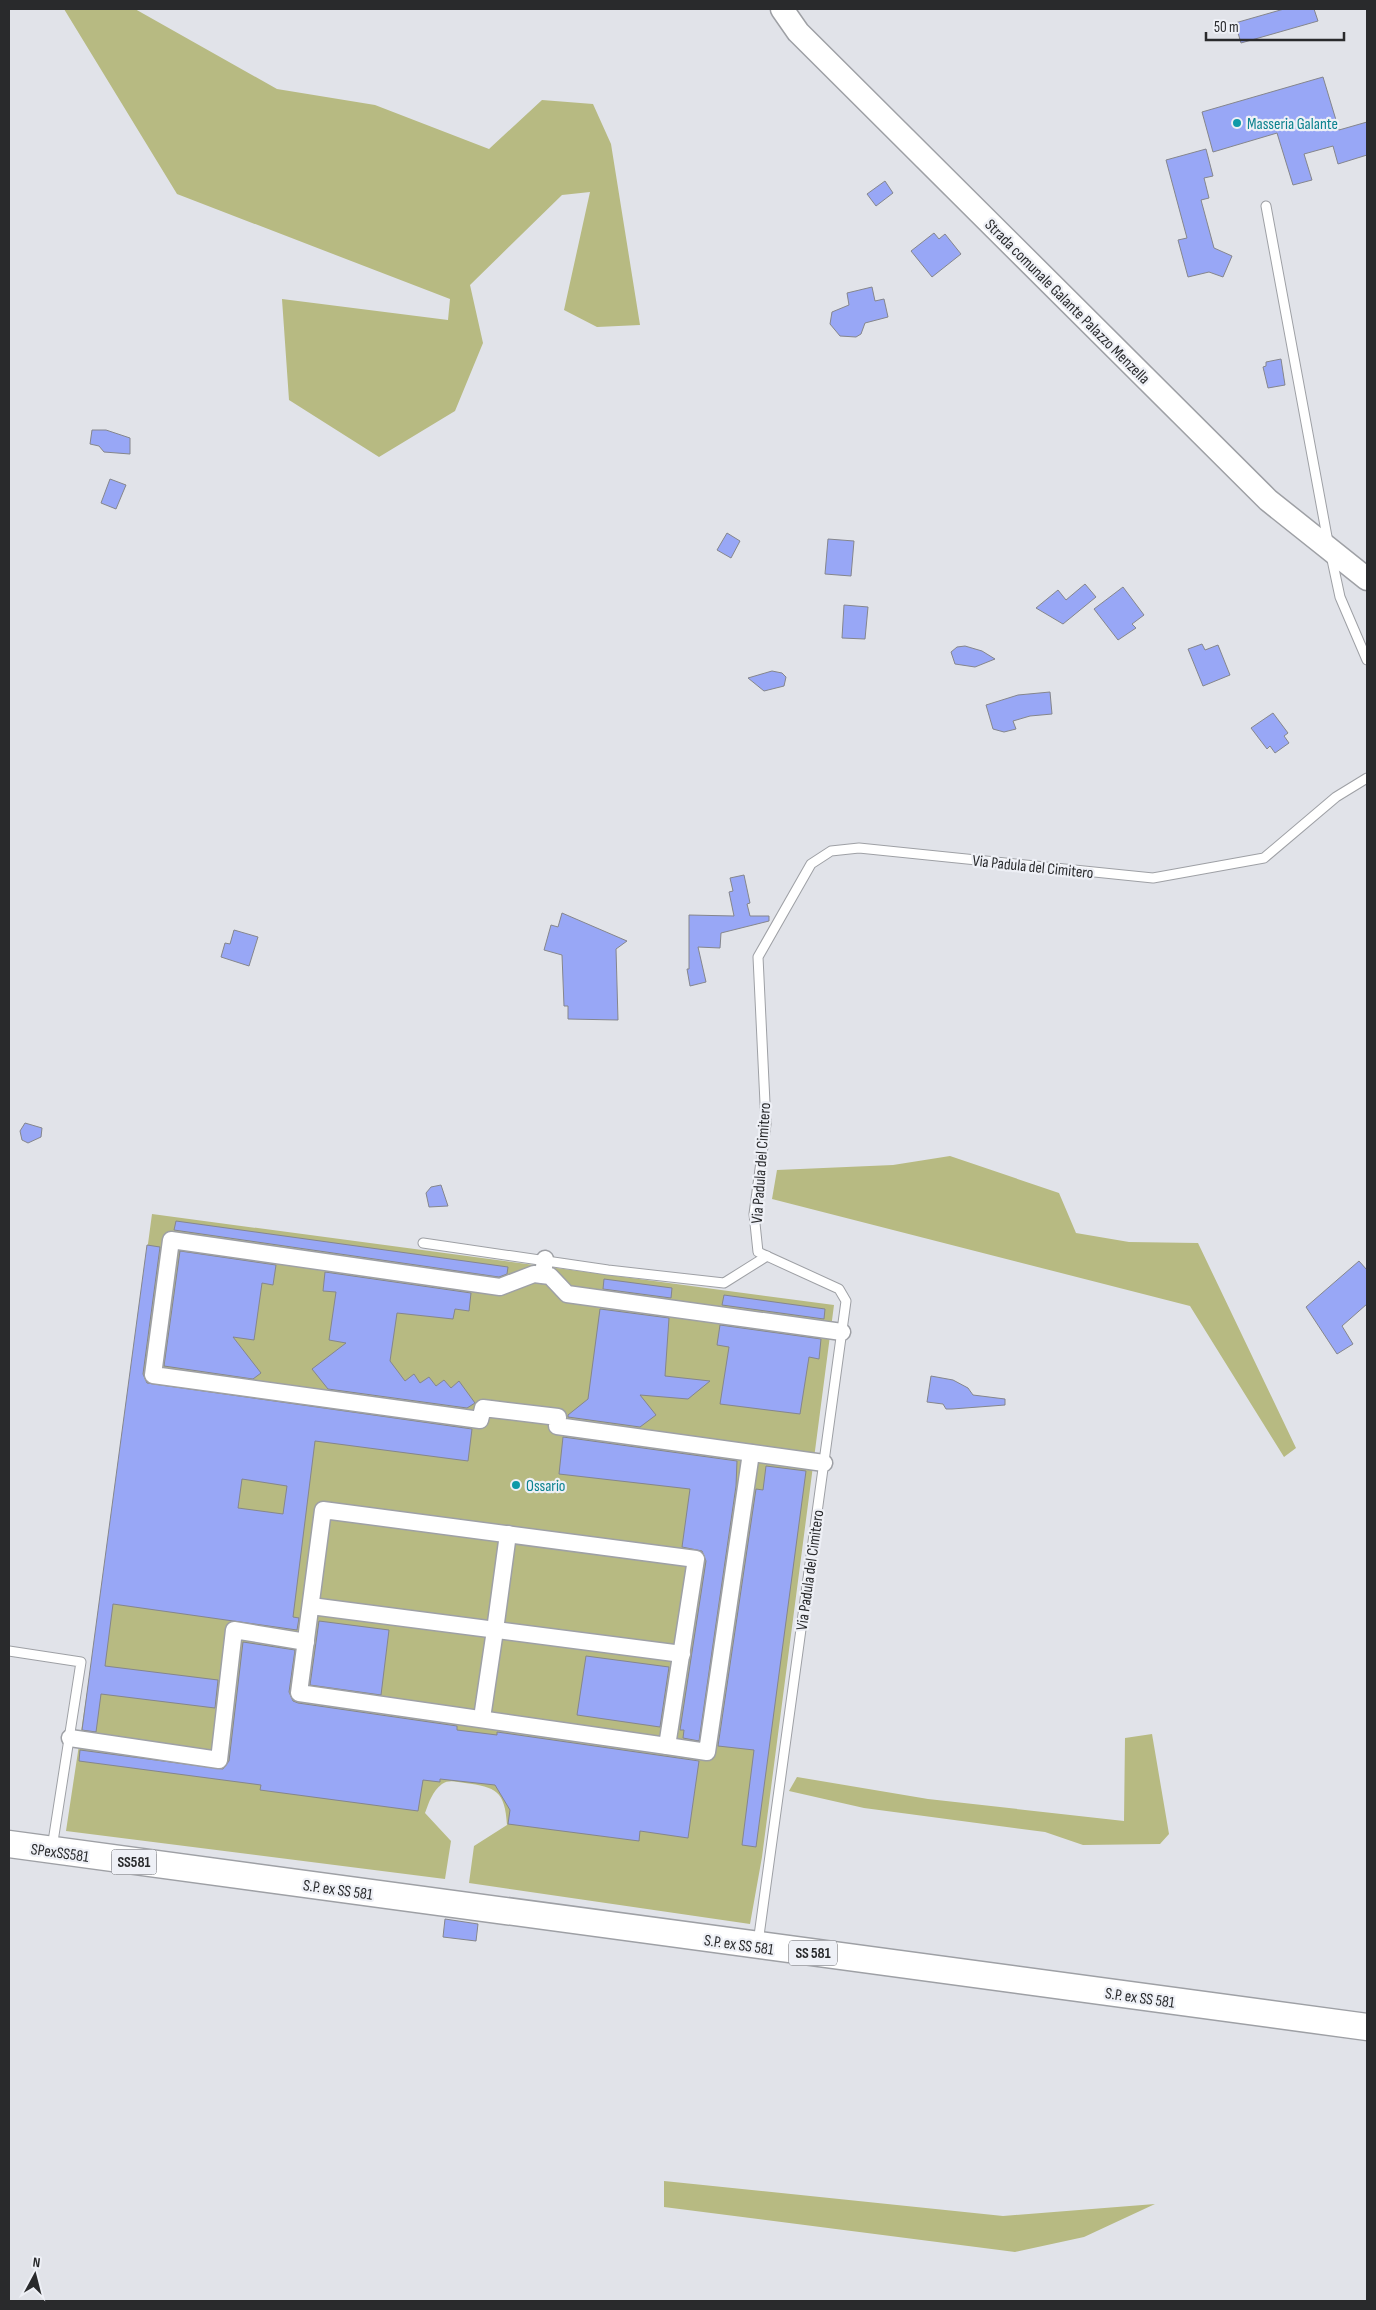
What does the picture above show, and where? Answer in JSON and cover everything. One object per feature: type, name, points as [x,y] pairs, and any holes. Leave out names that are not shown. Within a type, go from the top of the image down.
[{"type":"main road","name":"SPexSS581","points":[[9,1844],[260,1879]]},
{"type":"main road","name":"S.P. ex SS 581","points":[[260,1879],[1367,2027]]},
{"type":"street","name":"Strada comunale Galante Palazzo Menzella","points":[[782,9],[798,32],[1268,500],[1367,579]]},
{"type":"street","points":[[824,1463],[557,1426],[558,1417],[483,1408],[480,1420],[153,1375],[171,1240],[500,1287],[534,1274],[544,1267],[567,1294],[842,1332]]},
{"type":"street","points":[[668,1746],[696,1559],[323,1510],[299,1693],[482,1718],[706,1752],[751,1453]]},
{"type":"street","points":[[482,1718],[508,1534]]},
{"type":"street","points":[[311,1606],[495,1634],[682,1654]]},
{"type":"street","points":[[70,1738],[219,1760],[234,1630],[306,1642]]},
{"type":"lane","points":[[1266,206],[1329,548],[1340,597],[1367,660]]},
{"type":"lane","name":"Via Padula del Cimitero","points":[[758,1946],[846,1301],[839,1289],[758,1252],[754,1214],[766,1124],[758,957],[811,864],[832,851],[859,848],[1154,878],[1264,858],[1336,797],[1367,778]]},
{"type":"lane","points":[[423,1243],[544,1267],[608,1270],[724,1283],[767,1256]]},
{"type":"lane","points":[[9,1651],[82,1662],[52,1850]]},
{"type":"green space","points":[[64,9],[135,9],[277,89],[375,105],[489,149],[542,100],[593,104],[611,144],[640,325],[597,327],[564,310],[590,192],[562,195],[470,285],[483,343],[455,411],[379,457],[289,400],[282,299],[448,320],[450,299],[177,194]]},
{"type":"green space","points":[[950,1156],[1059,1193],[1076,1233],[1129,1242],[1198,1243],[1296,1448],[1284,1457],[1190,1306],[772,1199],[777,1170],[893,1165]]},
{"type":"green space","points":[[152,1214],[834,1305],[762,1857],[750,1924],[469,1883],[474,1846],[507,1825],[506,1814],[501,1798],[491,1789],[484,1786],[456,1782],[442,1784],[436,1790],[425,1813],[451,1841],[445,1879],[66,1831],[95,1639]]},
{"type":"green space","points":[[1152,1734],[1169,1834],[1160,1844],[1083,1845],[1045,1832],[864,1808],[789,1791],[797,1777],[928,1799],[1124,1821],[1125,1738]]},
{"type":"green space","points":[[664,2181],[1003,2216],[1155,2204],[1084,2237],[1015,2252],[664,2207]]},
{"type":"building","points":[[1284,9],[1314,9],[1318,21],[1241,43],[1235,23]]},
{"type":"building","points":[[1323,77],[1339,130],[1367,122],[1367,155],[1338,164],[1333,146],[1304,154],[1312,180],[1293,185],[1277,133],[1213,152],[1202,112]]},
{"type":"building","points":[[1206,149],[1213,176],[1204,178],[1209,198],[1201,200],[1214,248],[1232,256],[1223,277],[1209,272],[1188,277],[1178,240],[1187,238],[1166,160]]},
{"type":"building","points":[[885,181],[893,193],[876,206],[867,194]]},
{"type":"building","points":[[934,233],[939,239],[945,234],[961,254],[932,277],[911,251]]},
{"type":"building","points":[[872,287],[875,301],[884,299],[888,317],[865,323],[861,334],[856,337],[840,336],[830,324],[832,312],[849,305],[847,293]]},
{"type":"building","points":[[1281,359],[1285,385],[1268,388],[1263,367],[1266,366],[1266,362]]},
{"type":"building","points":[[92,430],[106,430],[130,438],[130,454],[104,452],[99,446],[90,444]]},
{"type":"building","points":[[110,479],[126,485],[116,509],[101,503]]},
{"type":"building","points":[[727,533],[740,541],[731,558],[717,550]]},
{"type":"building","points":[[828,539],[854,541],[851,576],[825,574]]},
{"type":"building","points":[[1085,584],[1096,597],[1063,624],[1036,608],[1058,590],[1066,600]]},
{"type":"building","points":[[1123,587],[1144,615],[1132,624],[1136,628],[1118,640],[1094,609]]},
{"type":"building","points":[[844,605],[868,607],[865,639],[842,638]]},
{"type":"building","points":[[1202,644],[1205,650],[1218,645],[1230,675],[1203,686],[1188,649]]},
{"type":"building","points":[[965,646],[982,651],[995,659],[975,667],[955,664],[951,652],[957,647]]},
{"type":"building","points":[[772,671],[782,673],[786,677],[784,686],[764,691],[748,678]]},
{"type":"building","points":[[1050,692],[1052,714],[1030,716],[1013,721],[1016,729],[1004,732],[993,729],[986,705],[1018,695]]},
{"type":"building","points":[[1273,713],[1288,733],[1284,736],[1289,743],[1275,753],[1270,746],[1267,749],[1251,728]]},
{"type":"building","points":[[744,875],[750,903],[747,904],[750,916],[769,916],[769,921],[721,933],[720,948],[698,947],[706,982],[690,986],[687,969],[689,969],[689,915],[734,916],[729,892],[733,891],[730,878]]},
{"type":"building","points":[[562,913],[627,941],[616,949],[618,1020],[568,1019],[568,1006],[564,1006],[562,955],[544,950],[551,925],[558,927]]},
{"type":"building","points":[[234,930],[258,937],[249,966],[221,957],[225,943],[230,944]]},
{"type":"building","points":[[25,1123],[42,1128],[41,1137],[28,1143],[22,1140],[20,1131]]},
{"type":"building","points":[[441,1185],[448,1206],[429,1207],[426,1193],[431,1187]]},
{"type":"building","points":[[176,1221],[508,1267],[507,1274],[499,1277],[174,1230]]},
{"type":"building","points":[[147,1245],[160,1247],[143,1374],[147,1383],[472,1429],[468,1461],[315,1441],[293,1617],[299,1618],[297,1630],[113,1604],[105,1666],[218,1680],[215,1708],[101,1694],[96,1732],[82,1730]],"holes":[[[242,1479],[287,1486],[283,1514],[238,1508]]]},
{"type":"building","points":[[180,1251],[276,1265],[273,1285],[262,1283],[254,1340],[233,1337],[261,1373],[253,1379],[164,1366]]},
{"type":"building","points":[[1359,1261],[1367,1270],[1367,1304],[1342,1326],[1353,1344],[1337,1354],[1306,1307]]},
{"type":"building","points":[[325,1272],[471,1293],[469,1311],[455,1309],[453,1319],[397,1313],[390,1361],[405,1381],[414,1374],[420,1383],[429,1377],[436,1386],[444,1380],[451,1388],[459,1381],[475,1403],[467,1408],[328,1389],[312,1369],[346,1343],[329,1340],[336,1292],[323,1291]]},
{"type":"building","points":[[604,1279],[672,1288],[671,1298],[603,1289]]},
{"type":"building","points":[[724,1295],[825,1309],[824,1319],[722,1305]]},
{"type":"building","points":[[600,1309],[669,1318],[665,1376],[710,1381],[688,1399],[640,1395],[656,1415],[640,1427],[568,1417],[588,1399]]},
{"type":"building","points":[[720,1325],[821,1339],[819,1359],[809,1357],[800,1414],[720,1404],[729,1347],[717,1345]]},
{"type":"building","points":[[931,1376],[953,1380],[968,1388],[973,1395],[1005,1399],[1005,1405],[946,1409],[943,1404],[927,1402]]},
{"type":"building","points":[[563,1437],[737,1461],[736,1486],[699,1741],[683,1738],[684,1730],[680,1730],[706,1561],[702,1551],[682,1547],[690,1489],[559,1474]]},
{"type":"building","points":[[766,1466],[806,1471],[756,1847],[742,1845],[754,1750],[718,1746],[756,1489],[763,1490]]},
{"type":"building","points":[[319,1621],[389,1630],[381,1695],[310,1685]]},
{"type":"building","points":[[243,1642],[295,1650],[289,1692],[293,1701],[298,1703],[457,1726],[457,1730],[497,1735],[497,1732],[699,1761],[688,1838],[640,1831],[639,1841],[508,1824],[510,1810],[495,1785],[440,1779],[440,1782],[423,1780],[418,1811],[260,1790],[261,1785],[79,1761],[80,1750],[223,1769],[229,1761]]},
{"type":"building","points":[[586,1656],[669,1667],[660,1727],[577,1715]]},
{"type":"building","points":[[445,1919],[478,1924],[476,1941],[443,1937]]},
{"type":"place","name":"Masseria Galante","points":[[1237,123]]},
{"type":"place","name":"Ossario","points":[[516,1485]]}]
